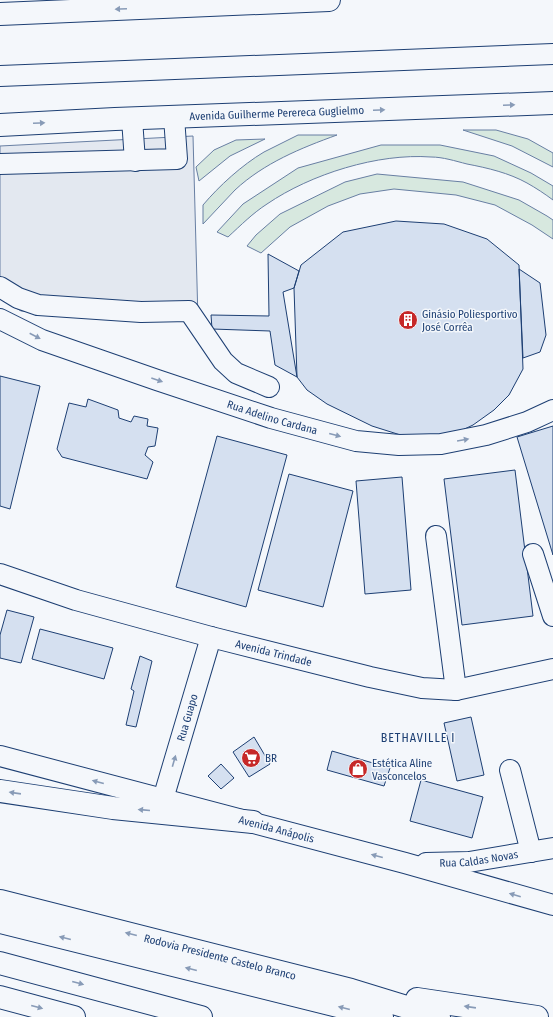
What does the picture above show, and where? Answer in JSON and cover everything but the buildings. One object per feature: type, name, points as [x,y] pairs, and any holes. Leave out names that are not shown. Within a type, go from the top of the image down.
[{"type":"main road","points":[[0,14],[152,4],[329,0]]},
{"type":"main road","name":"Avenida Guilherme Perereca Guglielmo","points":[[0,125],[553,103]]},
{"type":"main road","points":[[0,791],[113,808],[252,822]]},
{"type":"main road","name":"Rodovia Presidente Castelo Branco","points":[[0,901],[351,990],[439,1017]]},
{"type":"main road","name":"Rodovia Presidente Castelo Branco","points":[[0,922],[382,1017]]},
{"type":"main road","points":[[0,963],[201,1017]]},
{"type":"main road","points":[[214,975],[351,990],[537,1017]]},
{"type":"main road","points":[[107,991],[169,1017]]},
{"type":"main road","points":[[0,997],[74,1017]]},
{"type":"street","points":[[0,76],[553,54]]},
{"type":"street","points":[[0,164],[177,159],[174,117]]},
{"type":"street","points":[[132,119],[135,161]]},
{"type":"street","points":[[0,287],[18,298],[38,305],[141,312],[189,311],[223,361],[236,373],[269,387]]},
{"type":"street","name":"Rua Adelino Cardana","points":[[0,319],[42,340],[157,380],[271,418],[356,440],[399,445],[441,444],[486,436],[526,422],[553,410]]},
{"type":"street","points":[[436,536],[456,690]]},
{"type":"street","points":[[533,554],[553,616]]},
{"type":"street","name":"Avenida Trindade","points":[[0,574],[76,600],[211,637],[370,677],[422,688],[456,690],[553,669]]},
{"type":"street","name":"Rua Guapo","points":[[163,799],[211,637]]},
{"type":"street","name":"Avenida Anápolis","points":[[0,756],[405,863],[553,905]]},
{"type":"street","points":[[510,770],[531,852]]},
{"type":"street","name":"Rua Caldas Novas","points":[[405,863],[468,862],[553,848]]},
{"type":"shaded area","points":[[463,130],[496,130],[528,139],[553,153],[553,167],[512,146]]},
{"type":"shaded area","points":[[298,135],[337,135],[283,157],[258,172],[235,190],[203,224],[203,205],[224,183],[239,169],[256,157]]},
{"type":"shaded area","points":[[193,136],[198,320],[21,311],[0,298],[0,146]]},
{"type":"shaded area","points":[[265,139],[230,156],[199,181],[196,167],[214,150],[236,140]]},
{"type":"shaded area","points":[[381,145],[440,145],[494,156],[531,173],[553,186],[553,200],[520,179],[490,169],[436,157],[389,158],[346,168],[304,183],[262,208],[247,219],[228,237],[217,232],[243,204],[298,168]]},
{"type":"shaded area","points":[[377,174],[463,182],[519,200],[553,220],[553,239],[532,225],[495,205],[456,195],[394,189],[360,194],[328,206],[290,227],[261,253],[247,246],[256,235],[280,214],[345,182]]},
{"type":"place","name":"Ginásio Poliesportivo José Corrêa","points":[[408,320]]},
{"type":"place","name":"BR","points":[[251,758]]},
{"type":"place","name":"Estética Aline Vasconcelos","points":[[358,769]]},
{"type":"district","name":"BETHAVILLE I","points":[[418,738]]}]
